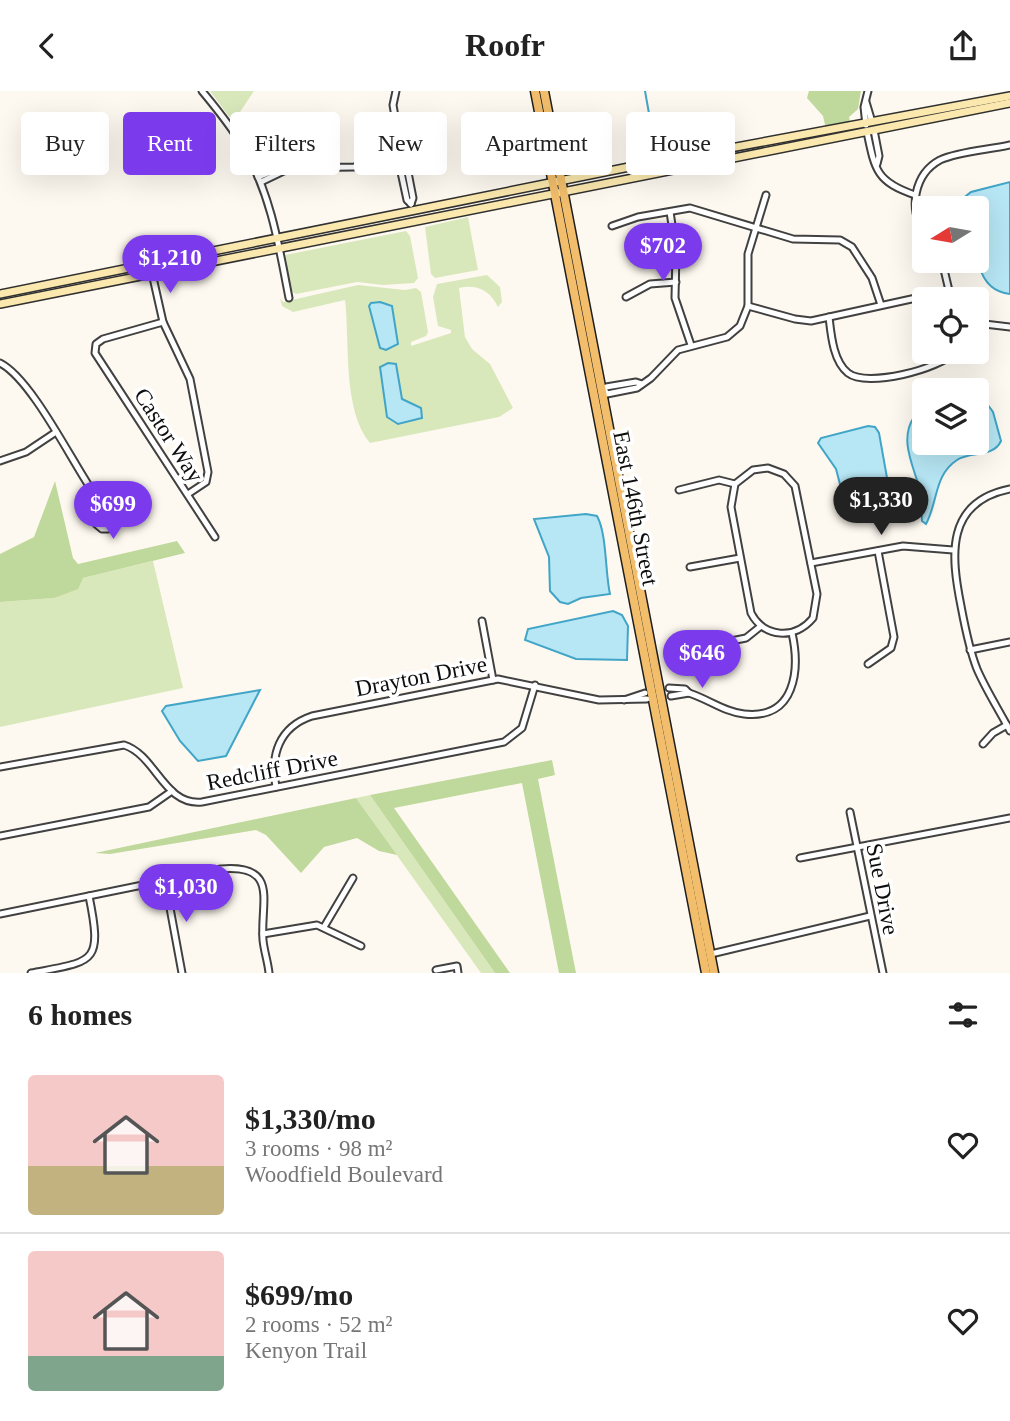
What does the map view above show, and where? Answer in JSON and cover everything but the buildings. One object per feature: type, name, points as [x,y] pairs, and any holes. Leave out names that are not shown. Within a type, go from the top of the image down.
[{"type":"main road","name":"East 146th Street","points":[[535,91],[601,392],[714,973]]},
{"type":"main road","name":"East 146th Street","points":[[544,91],[558,187]]},
{"type":"main road","points":[[870,128],[1010,96]]},
{"type":"main road","points":[[0,294],[277,239],[1010,103]]},
{"type":"main road","points":[[0,304],[279,249],[558,187]]},
{"type":"main road","name":"East 146th Street","points":[[601,392],[706,973]]},
{"type":"street","points":[[202,91],[243,146],[259,179],[277,239],[289,298]]},
{"type":"street","points":[[394,112],[392,102],[396,91]]},
{"type":"street","points":[[868,91],[866,102],[870,128],[879,156],[877,164],[888,185],[915,195],[937,162],[1010,145]]},
{"type":"street","points":[[402,157],[406,162],[411,186],[411,204],[404,187],[400,163],[402,157]]},
{"type":"street","points":[[259,179],[281,168],[354,167]]},
{"type":"street","points":[[601,392],[606,387],[636,382],[642,384],[673,353],[732,334],[740,326],[748,306],[748,254],[766,195]]},
{"type":"street","points":[[612,226],[638,217],[693,208],[793,239],[830,239],[846,243],[872,278],[881,305]]},
{"type":"street","points":[[670,212],[676,251],[677,306],[691,345]]},
{"type":"street","points":[[152,273],[163,322],[190,379],[208,472],[206,482],[188,494]]},
{"type":"street","points":[[626,297],[650,284],[676,282]]},
{"type":"street","points":[[748,306],[801,321],[912,299]]},
{"type":"street","points":[[829,317],[840,362],[850,375],[863,379],[940,364]]},
{"type":"street","name":"Castor Way","points":[[163,322],[103,338],[96,344],[95,353],[215,537]]},
{"type":"street","points":[[989,325],[1010,327]]},
{"type":"street","points":[[0,363],[18,378],[56,432],[95,496],[114,514],[114,523],[108,529],[102,529],[96,524],[95,496]]},
{"type":"street","points":[[0,461],[26,452],[56,432]]},
{"type":"street","points":[[758,469],[780,472],[795,486],[817,594],[817,609],[806,625],[792,633],[775,633],[761,627],[749,606],[730,503],[735,484],[758,469]]},
{"type":"street","points":[[680,490],[719,480],[735,484]]},
{"type":"street","points":[[983,744],[993,733],[1008,728],[984,684],[970,650],[953,550],[958,530],[968,513],[992,495],[1010,489]]},
{"type":"street","points":[[811,563],[903,546],[953,550]]},
{"type":"street","points":[[868,664],[884,656],[891,648],[894,636],[878,551]]},
{"type":"street","points":[[690,567],[740,558]]},
{"type":"street","points":[[482,621],[493,680]]},
{"type":"street","points":[[706,646],[746,638],[761,627]]},
{"type":"street","points":[[669,688],[685,689],[730,711],[747,715],[772,708],[790,692],[795,680],[798,661],[792,633]]},
{"type":"street","points":[[970,650],[1010,642]]},
{"type":"street","name":"Drayton Drive","points":[[276,787],[273,765],[277,745],[288,730],[305,718],[493,680],[510,679],[599,700],[624,700],[646,696]]},
{"type":"street","name":"Redcliff Drive","points":[[172,791],[184,800],[197,802],[508,740],[522,728],[534,685]]},
{"type":"street","points":[[671,696],[689,693]]},
{"type":"street","points":[[0,767],[124,745],[139,753],[172,791],[149,807],[0,836]]},
{"type":"street","name":"Sue Drive","points":[[850,812],[883,973]]},
{"type":"street","points":[[800,858],[1010,818]]},
{"type":"street","points":[[0,914],[238,867],[260,879],[265,892],[264,934],[270,973]]},
{"type":"street","points":[[324,927],[353,878]]},
{"type":"street","points":[[165,881],[183,973]]},
{"type":"street","points":[[31,973],[76,964],[91,954],[96,941],[89,896]]},
{"type":"street","points":[[710,954],[870,916]]},
{"type":"street","points":[[264,934],[311,925],[324,927],[361,946]]},
{"type":"street","points":[[436,970],[457,966],[458,973]]},
{"type":"green space","points":[[210,91],[254,91],[240,112],[230,112],[230,118]]},
{"type":"green space","points":[[809,91],[861,91],[858,109],[849,117],[850,123],[826,129],[823,116],[807,98]]},
{"type":"green space","points":[[468,217],[478,270],[435,278],[431,274],[425,227]]},
{"type":"green space","points":[[406,231],[410,236],[418,278],[414,283],[383,285],[357,282],[296,294],[291,291],[285,255]]},
{"type":"green space","points":[[487,275],[500,287],[502,302],[498,307],[487,292],[471,287],[459,288],[465,337],[472,349],[490,364],[513,408],[499,417],[370,443],[361,429],[351,394],[345,300],[293,312],[282,306],[280,298],[283,302],[358,285],[405,290],[416,288],[421,292],[428,332],[426,336],[411,342],[411,346],[451,333],[451,330],[438,326],[433,297],[437,284]],"holes":[[[380,302],[392,306],[397,334],[381,349],[369,307]],[[388,363],[396,364],[402,399],[416,405],[415,420],[398,424],[382,386],[380,368]]]},
{"type":"green space","points":[[55,481],[73,558],[78,564],[177,541],[185,553],[83,578],[78,589],[54,598],[0,602],[0,554],[34,537]]},
{"type":"green space","points":[[153,561],[183,688],[0,727],[0,602],[54,598],[83,578]]},
{"type":"green space","points":[[552,760],[555,775],[538,779],[576,973],[559,973],[522,783],[394,808],[510,973],[495,973],[370,795]]},
{"type":"green space","points":[[370,795],[495,973],[481,973],[356,798]]},
{"type":"green space","points":[[356,798],[397,855],[379,851],[357,838],[324,847],[301,873],[266,835],[256,830],[110,854],[95,853]]},
{"type":"water","points":[[1010,182],[1010,294],[997,290],[988,283],[982,273],[989,273],[989,196],[966,196],[971,192]]},
{"type":"water","points":[[380,302],[392,306],[398,344],[386,350],[380,348],[369,306],[371,303]]},
{"type":"water","points":[[388,363],[396,364],[402,399],[421,408],[422,418],[398,424],[387,417],[380,367]]},
{"type":"water","points":[[989,406],[1001,441],[989,451]]},
{"type":"water","points":[[912,421],[912,455],[973,455],[957,460],[944,473],[926,524],[922,521],[920,491],[907,443]]},
{"type":"water","points":[[868,426],[875,427],[879,433],[891,500],[883,506],[855,512],[846,507],[836,469],[818,443],[821,438]]},
{"type":"water","points":[[586,514],[597,516],[600,524],[610,594],[581,598],[568,604],[560,602],[550,591],[549,557],[534,519]]},
{"type":"water","points":[[613,611],[622,615],[628,626],[627,660],[576,659],[525,640],[528,629]]},
{"type":"water","points":[[260,690],[226,756],[198,761],[180,741],[162,711],[166,706]]},
{"type":"waterway","points":[[645,91],[649,112]]}]
